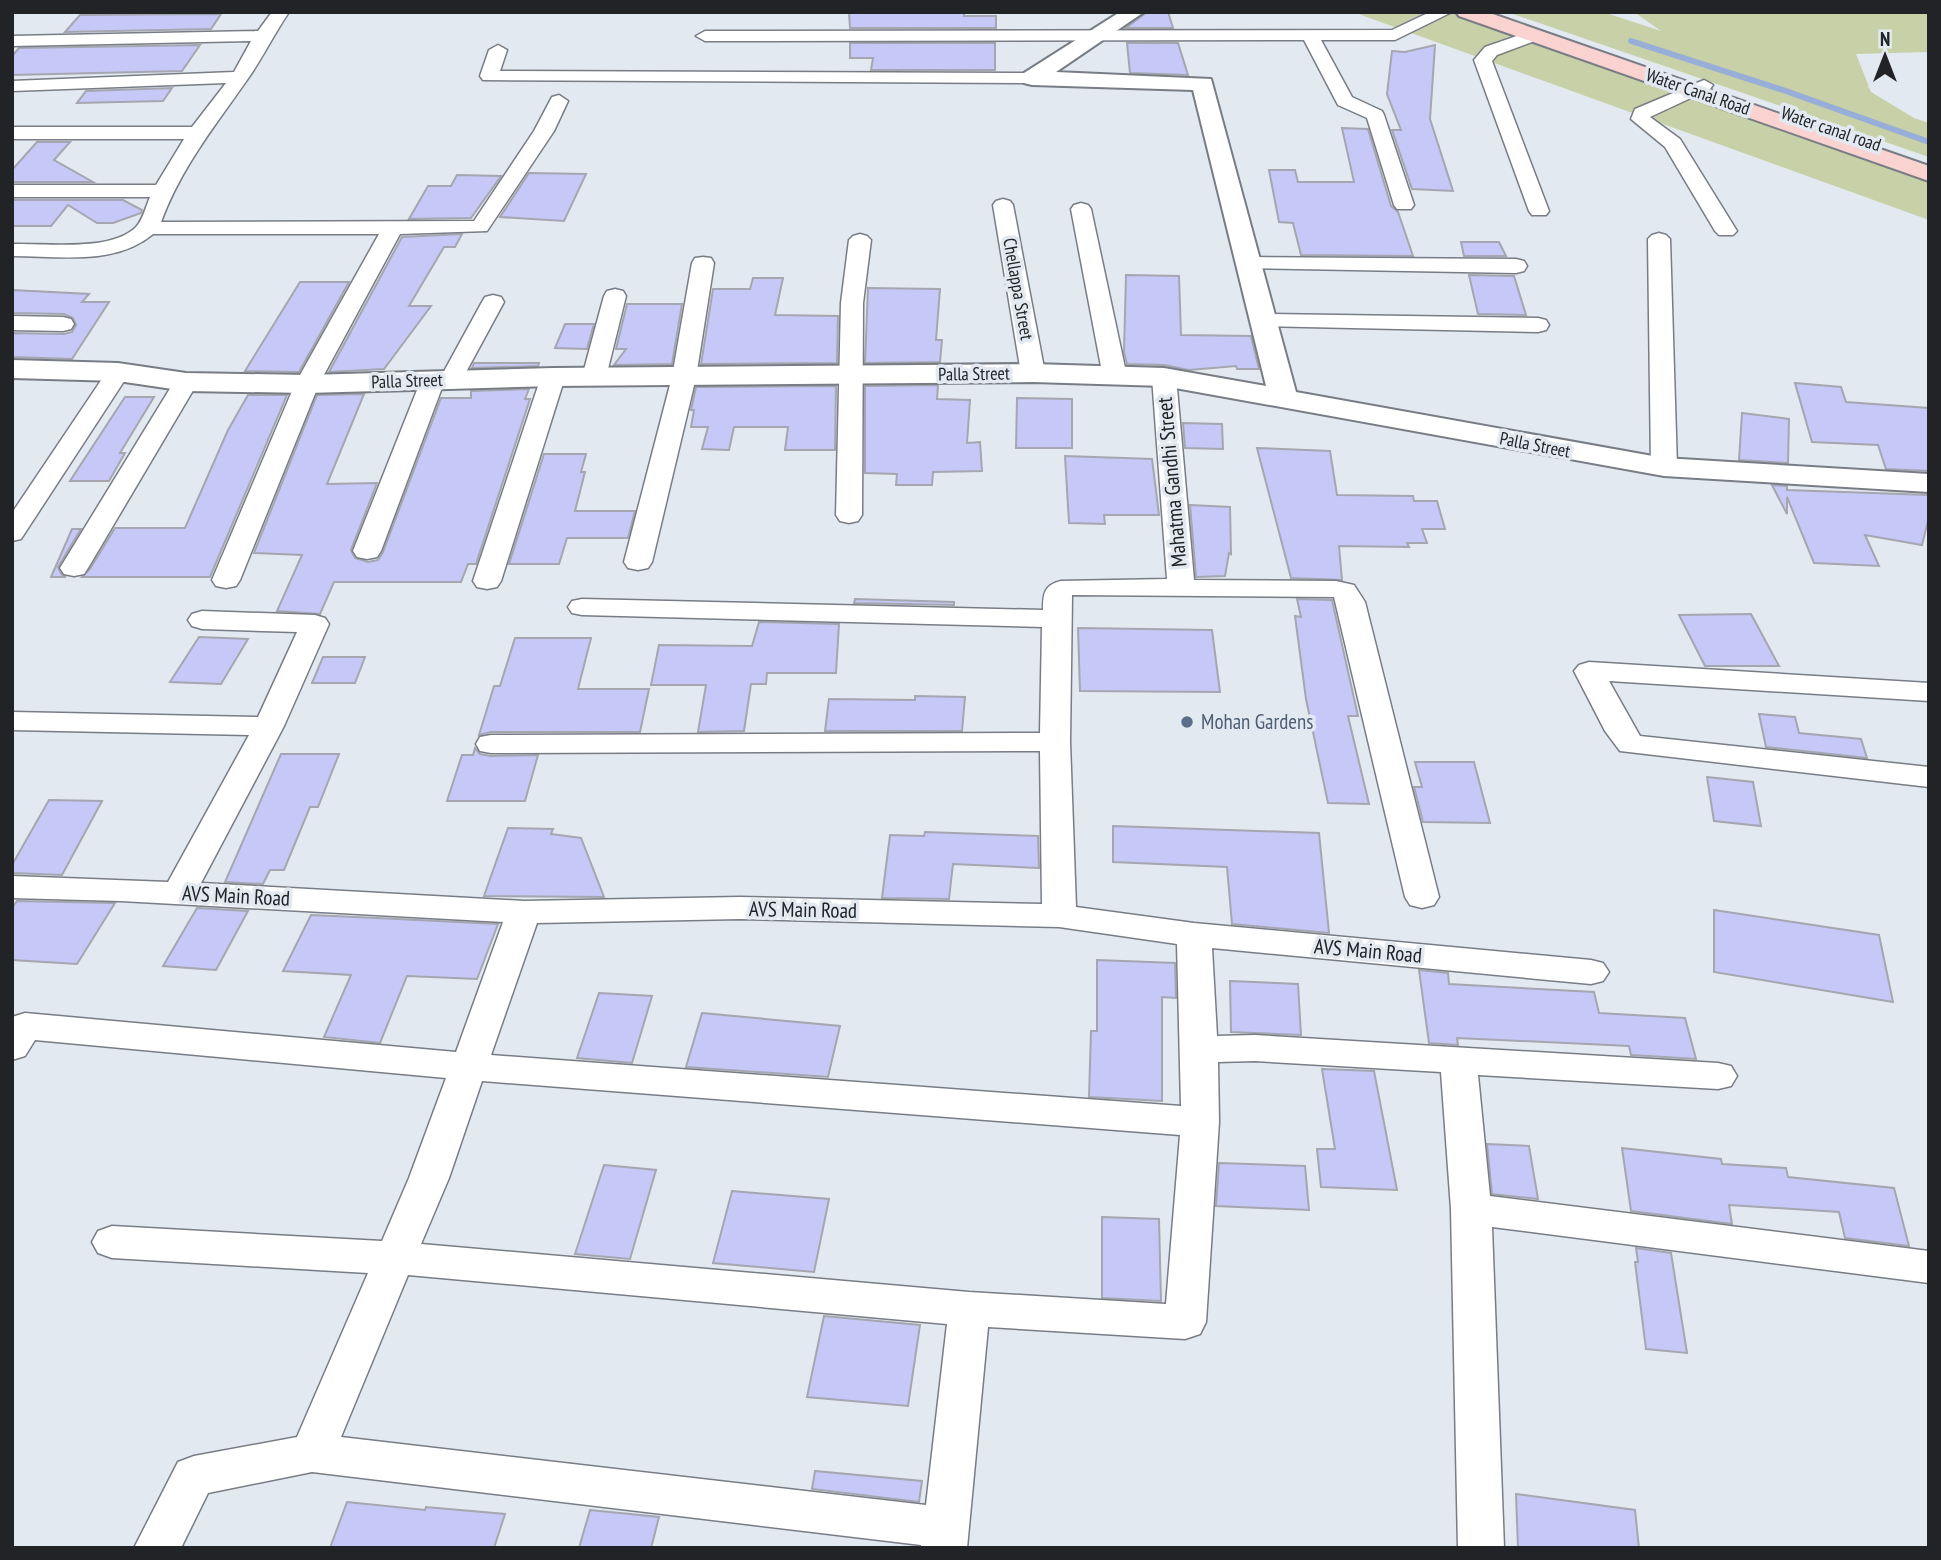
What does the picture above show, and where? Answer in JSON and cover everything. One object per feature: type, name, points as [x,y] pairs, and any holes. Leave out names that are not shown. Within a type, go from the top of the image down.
[{"type":"main road","name":"Water Canal Road","points":[[1466,12],[1698,87],[1929,174]]},
{"type":"main road","name":"Water canal road","points":[[1494,12],[1698,87],[1929,164]]},
{"type":"street","points":[[12,250],[111,249],[132,241],[148,228],[162,191],[197,132],[240,77],[263,36],[281,12]]},
{"type":"street","points":[[1032,78],[1134,12]]},
{"type":"street","points":[[705,36],[1395,35],[1444,12]]},
{"type":"street","points":[[1534,35],[1491,51],[1483,60],[1538,211]]},
{"type":"street","points":[[12,41],[263,36]]},
{"type":"street","points":[[1310,36],[1345,101],[1375,115],[1404,205]]},
{"type":"street","points":[[498,50],[489,76],[1032,78],[1203,84],[1283,397]]},
{"type":"street","points":[[12,86],[240,77]]},
{"type":"street","points":[[1698,87],[1642,113],[1640,119],[1673,143],[1726,231]]},
{"type":"street","points":[[148,228],[480,227],[544,131],[559,101]]},
{"type":"street","points":[[12,132],[197,132]]},
{"type":"street","points":[[12,191],[162,191]]},
{"type":"street","name":"Chellappa Street","points":[[1003,205],[1033,373]]},
{"type":"street","points":[[1081,209],[1115,377]]},
{"type":"street","points":[[226,580],[307,384],[393,228]]},
{"type":"street","points":[[1659,239],[1664,467]]},
{"type":"street","points":[[849,515],[852,303],[860,240]]},
{"type":"street","points":[[638,562],[684,377],[703,262]]},
{"type":"street","points":[[1247,263],[1516,266]]},
{"type":"street","points":[[594,377],[615,296]]},
{"type":"street","points":[[367,551],[442,380],[493,302]]},
{"type":"street","points":[[1265,321],[1538,325]]},
{"type":"street","points":[[12,323],[63,324]]},
{"type":"street","name":"Palla Street","points":[[12,369],[118,372],[186,382],[307,384],[553,377],[1033,373],[1164,377],[1664,467],[1929,483]]},
{"type":"street","points":[[12,533],[118,372]]},
{"type":"street","points":[[486,580],[553,377]]},
{"type":"street","name":"Mahatma Gandhi Street","points":[[1164,377],[1181,586]]},
{"type":"street","points":[[74,568],[186,382]]},
{"type":"street","points":[[1059,916],[1055,742],[1057,594],[1061,589],[1181,586],[1336,589],[1360,597],[1422,897]]},
{"type":"street","points":[[582,607],[1058,619]]},
{"type":"street","points":[[180,893],[269,726],[315,624],[202,620]]},
{"type":"street","points":[[1929,692],[1589,671],[1620,731],[1631,744],[1929,777]]},
{"type":"street","points":[[12,721],[269,726]]},
{"type":"street","points":[[491,744],[1055,742]]},
{"type":"street","name":"AVS Main Road","points":[[12,887],[180,893],[524,912],[740,908],[1059,916],[1194,935],[1591,972]]},
{"type":"street","points":[[312,1453],[429,1178],[524,912]]},
{"type":"street","points":[[112,1242],[395,1258],[969,1309],[1185,1322],[1200,1122],[1194,935]]},
{"type":"street","points":[[16,1033],[1200,1122]]},
{"type":"street","points":[[1199,1049],[1255,1048],[1718,1076]]},
{"type":"street","points":[[1458,1060],[1471,1209],[1481,1548]]},
{"type":"street","points":[[1471,1209],[1929,1266]]},
{"type":"street","points":[[157,1548],[194,1476],[312,1453],[946,1538],[969,1309]]},
{"type":"green space","points":[[1353,12],[1450,12],[1929,179],[1929,220]]},
{"type":"green space","points":[[1507,12],[1603,12],[1661,31],[1634,12],[1929,12],[1929,52],[1856,54],[1871,92],[1914,118],[1929,123],[1929,157]]},
{"type":"building","points":[[849,12],[964,12],[964,16],[996,16],[996,28],[850,28]]},
{"type":"building","points":[[1147,12],[1168,12],[1173,28],[1126,28]]},
{"type":"building","points":[[221,14],[211,29],[65,32],[80,15]]},
{"type":"building","points":[[850,43],[995,43],[995,70],[871,70],[873,58],[850,58]]},
{"type":"building","points":[[1127,43],[1178,43],[1188,75],[1130,73]]},
{"type":"building","points":[[200,45],[182,71],[12,75],[12,56],[19,48]]},
{"type":"building","points":[[1435,45],[1430,119],[1453,191],[1412,189],[1392,130],[1401,130],[1387,94],[1392,51],[1405,52]]},
{"type":"building","points":[[172,88],[163,101],[77,103],[86,91]]},
{"type":"building","points":[[1342,128],[1368,129],[1391,206],[1398,212],[1413,256],[1301,255],[1293,223],[1279,222],[1269,170],[1295,170],[1298,182],[1354,182]]},
{"type":"building","points":[[37,142],[70,142],[54,160],[93,182],[12,182],[12,170]]},
{"type":"building","points":[[529,173],[586,174],[564,221],[500,217]]},
{"type":"building","points":[[457,175],[501,176],[471,218],[409,219],[428,186],[451,186]]},
{"type":"building","points":[[12,200],[123,200],[142,210],[141,213],[113,223],[97,223],[68,205],[51,226],[12,226]]},
{"type":"building","points":[[462,234],[455,247],[444,247],[409,306],[431,306],[384,369],[329,372],[402,237]]},
{"type":"building","points":[[1461,242],[1499,242],[1506,256],[1464,256]]},
{"type":"building","points":[[1126,275],[1179,276],[1181,335],[1251,336],[1259,369],[1237,369],[1236,366],[1189,370],[1164,365],[1127,364],[1124,352]]},
{"type":"building","points":[[1469,275],[1514,276],[1526,315],[1478,314]]},
{"type":"building","points":[[753,278],[783,278],[775,315],[838,316],[837,363],[701,364],[713,289],[750,289]]},
{"type":"building","points":[[300,282],[349,282],[299,372],[245,371]]},
{"type":"building","points":[[868,288],[940,289],[936,340],[942,340],[940,362],[865,363]]},
{"type":"building","points":[[12,290],[89,294],[82,302],[109,302],[72,359],[12,357],[12,333],[64,334],[72,332],[76,325],[73,318],[64,314],[12,313]]},
{"type":"building","points":[[627,304],[682,304],[672,364],[614,365],[626,349],[616,349]]},
{"type":"building","points":[[565,324],[594,324],[587,349],[555,348]]},
{"type":"building","points":[[474,363],[539,363],[538,366],[472,368]]},
{"type":"building","points":[[1795,383],[1841,387],[1846,402],[1929,408],[1929,471],[1886,469],[1878,445],[1812,442]]},
{"type":"building","points":[[938,385],[937,399],[970,400],[967,443],[980,442],[982,471],[933,472],[932,485],[896,485],[897,474],[865,473],[865,386]]},
{"type":"building","points":[[836,386],[835,450],[785,450],[788,427],[734,427],[729,450],[702,449],[708,427],[691,427],[694,410],[691,410],[696,387]]},
{"type":"building","points":[[529,389],[525,399],[530,399],[476,564],[468,564],[461,582],[334,582],[320,614],[277,611],[302,555],[254,553],[317,395],[364,394],[327,484],[377,483],[351,550],[355,558],[368,562],[378,560],[383,552],[441,398],[471,398],[471,391]]},
{"type":"building","points":[[248,395],[287,395],[210,577],[82,577],[90,569],[115,528],[185,528],[228,430]]},
{"type":"building","points":[[125,397],[154,397],[120,453],[125,453],[109,481],[70,481]]},
{"type":"building","points":[[1017,398],[1072,399],[1072,448],[1016,448]]},
{"type":"building","points":[[1742,413],[1789,419],[1788,463],[1739,460]]},
{"type":"building","points":[[1183,423],[1222,424],[1223,449],[1185,448]]},
{"type":"building","points":[[1257,448],[1330,451],[1337,495],[1413,496],[1414,501],[1437,501],[1445,529],[1422,529],[1427,543],[1407,543],[1409,547],[1339,546],[1342,580],[1291,578]]},
{"type":"building","points":[[544,454],[586,454],[581,472],[585,472],[575,511],[635,511],[628,538],[567,538],[559,564],[509,564]]},
{"type":"building","points":[[1065,456],[1152,459],[1159,515],[1104,515],[1105,524],[1069,523]]},
{"type":"building","points":[[1772,485],[1787,486],[1787,490],[1929,495],[1929,517],[1922,545],[1865,535],[1879,566],[1814,563],[1787,497],[1787,514]]},
{"type":"building","points":[[1190,505],[1230,507],[1231,554],[1229,553],[1225,576],[1196,577]]},
{"type":"building","points":[[72,529],[81,529],[58,567],[66,577],[51,577]]},
{"type":"building","points":[[855,599],[954,602],[954,605],[854,603]]},
{"type":"building","points":[[1297,599],[1332,600],[1358,716],[1348,716],[1369,804],[1328,803],[1306,699],[1295,616],[1301,617]]},
{"type":"building","points":[[1751,614],[1779,666],[1705,666],[1679,615]]},
{"type":"building","points":[[759,622],[839,624],[836,673],[767,673],[766,684],[751,684],[744,731],[698,732],[706,685],[651,685],[659,645],[752,646]]},
{"type":"building","points":[[1078,628],[1212,630],[1220,692],[1080,691]]},
{"type":"building","points":[[199,637],[248,639],[221,684],[170,682]]},
{"type":"building","points":[[515,638],[591,638],[578,689],[649,689],[640,732],[491,732],[479,735],[494,686],[500,686]]},
{"type":"building","points":[[323,657],[365,657],[355,683],[312,683]]},
{"type":"building","points":[[915,696],[965,697],[962,731],[825,731],[829,699],[915,700]]},
{"type":"building","points":[[1759,714],[1795,717],[1799,733],[1861,739],[1867,758],[1766,747]]},
{"type":"building","points":[[475,748],[480,754],[491,756],[538,755],[525,801],[447,801],[462,755],[473,755]]},
{"type":"building","points":[[281,754],[339,754],[318,807],[310,807],[284,870],[270,870],[263,884],[225,882]]},
{"type":"building","points":[[1415,762],[1474,762],[1490,823],[1423,822],[1414,787],[1422,787]]},
{"type":"building","points":[[1707,777],[1753,782],[1761,826],[1714,821]]},
{"type":"building","points":[[49,800],[102,801],[62,875],[12,873],[12,865]]},
{"type":"building","points":[[1113,826],[1319,833],[1329,933],[1232,924],[1227,867],[1113,862]]},
{"type":"building","points":[[508,828],[553,829],[551,834],[581,838],[604,897],[484,896]]},
{"type":"building","points":[[925,832],[1038,836],[1039,868],[953,864],[949,899],[882,898],[890,835],[924,836]]},
{"type":"building","points":[[17,901],[115,903],[77,964],[12,960],[12,908]]},
{"type":"building","points":[[197,908],[248,911],[216,970],[163,966]]},
{"type":"building","points":[[1714,910],[1879,935],[1893,1002],[1714,972]]},
{"type":"building","points":[[311,915],[498,924],[477,979],[407,976],[380,1043],[324,1037],[351,975],[283,971]]},
{"type":"building","points":[[1097,960],[1175,963],[1176,998],[1162,997],[1162,1101],[1089,1097],[1091,1031],[1097,1031]]},
{"type":"building","points":[[1419,970],[1448,973],[1449,984],[1594,992],[1599,1013],[1685,1018],[1696,1059],[1631,1055],[1629,1046],[1457,1038],[1458,1045],[1429,1043]]},
{"type":"building","points":[[1230,981],[1298,984],[1301,1035],[1231,1032]]},
{"type":"building","points":[[599,993],[652,996],[632,1063],[577,1058]]},
{"type":"building","points":[[702,1013],[840,1026],[828,1077],[686,1067]]},
{"type":"building","points":[[1322,1069],[1374,1071],[1397,1190],[1321,1187],[1317,1149],[1335,1149]]},
{"type":"building","points":[[1487,1144],[1529,1146],[1538,1199],[1492,1194]]},
{"type":"building","points":[[1622,1148],[1721,1159],[1722,1164],[1786,1168],[1788,1177],[1894,1188],[1909,1246],[1845,1238],[1839,1212],[1729,1205],[1732,1224],[1631,1211]]},
{"type":"building","points":[[1219,1163],[1305,1166],[1309,1210],[1216,1206]]},
{"type":"building","points":[[604,1165],[656,1170],[630,1259],[575,1254]]},
{"type":"building","points":[[732,1191],[829,1199],[814,1272],[713,1263]]},
{"type":"building","points":[[1102,1217],[1159,1219],[1161,1301],[1102,1298]]},
{"type":"building","points":[[1636,1248],[1671,1253],[1687,1353],[1646,1349],[1635,1262],[1638,1262]]},
{"type":"building","points":[[824,1316],[920,1325],[908,1406],[807,1397]]},
{"type":"building","points":[[815,1471],[922,1481],[919,1502],[812,1489]]},
{"type":"building","points":[[1516,1494],[1635,1510],[1639,1548],[1518,1548]]},
{"type":"building","points":[[347,1502],[505,1514],[494,1548],[330,1548]]},
{"type":"building","points":[[590,1510],[659,1517],[651,1548],[579,1548]]},
{"type":"waterway","points":[[1631,41],[1783,90],[1929,142]]},
{"type":"place","name":"Mohan Gardens","points":[[1187,722]]}]
